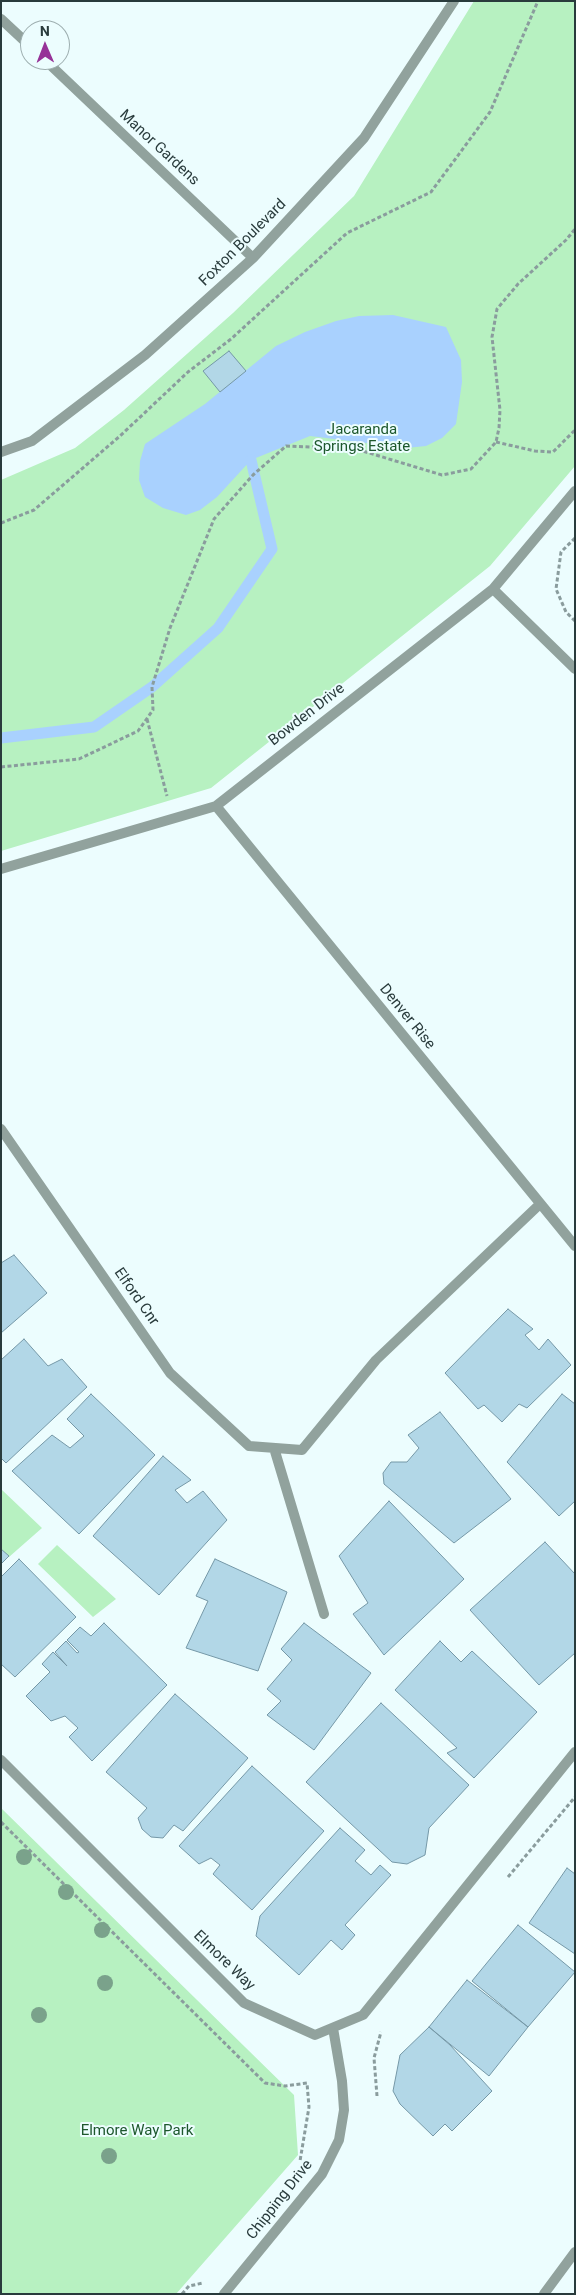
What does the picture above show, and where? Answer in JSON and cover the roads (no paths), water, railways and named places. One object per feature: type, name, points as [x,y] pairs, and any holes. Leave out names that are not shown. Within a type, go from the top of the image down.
[{"type":"street","name":"Foxton Boulevard","points":[[1,452],[32,441],[55,424],[145,354],[253,258],[364,138],[454,1]]},
{"type":"street","points":[[1,19],[20,37]]},
{"type":"street","name":"Manor Gardens","points":[[55,70],[253,258]]},
{"type":"street","name":"Bowden Drive","points":[[1,868],[216,806],[493,589],[575,492]]},
{"type":"street","points":[[493,589],[575,669]]},
{"type":"street","name":"Denver Rise","points":[[216,806],[575,1246]]},
{"type":"street","name":"Elford Cnr","points":[[1,1129],[170,1373],[249,1446],[302,1450],[376,1360],[540,1204]]},
{"type":"street","points":[[274,1448],[324,1614]]},
{"type":"street","name":"Elmore Way","points":[[1,1760],[244,2003],[315,2035],[363,2015],[575,1752]]},
{"type":"street","name":"Chipping Drive","points":[[224,2294],[322,2174],[339,2140],[344,2110],[342,2081],[333,2028]]},
{"type":"street","points":[[544,2294],[575,2252]]},
{"type":"water","points":[[393,315],[446,327],[461,360],[462,382],[456,424],[442,438],[426,446],[406,448],[310,436],[251,460],[217,497],[200,510],[186,515],[163,508],[145,497],[139,480],[140,461],[145,444],[205,404],[276,346],[305,332],[336,321],[359,316]]},
{"type":"waterway","points":[[1,738],[94,727],[152,687],[218,628],[272,549],[251,460]]},
{"type":"park label","name":"Jacaranda Springs Estate","points":[[362,438]]},
{"type":"park label","name":"Elmore Way Park","points":[[137,2131]]}]
